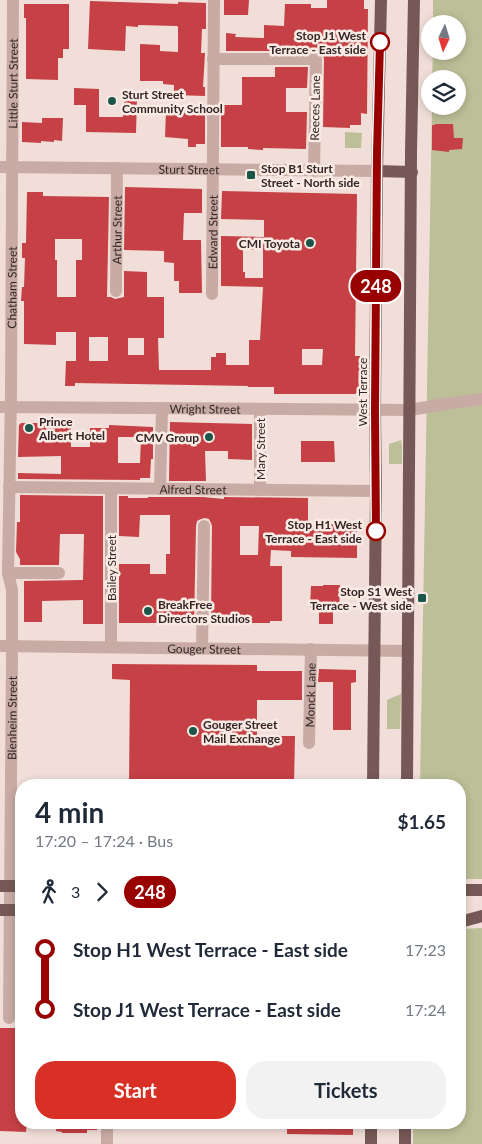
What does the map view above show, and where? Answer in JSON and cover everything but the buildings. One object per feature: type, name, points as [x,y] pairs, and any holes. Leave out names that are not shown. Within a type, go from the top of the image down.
[{"type":"main road","name":"West Terrace","points":[[373,779],[377,171],[381,0]]},
{"type":"main road","points":[[407,779],[414,0]]},
{"type":"main road","points":[[377,171],[412,172]]},
{"type":"main road","points":[[466,890],[482,890]]},
{"type":"main road","points":[[466,915],[482,915]]},
{"type":"main road","points":[[466,920],[482,915]]},
{"type":"main road","points":[[371,1129],[371,1144]]},
{"type":"main road","points":[[404,1144],[405,1129]]},
{"type":"street","name":"Little Sturt Street","points":[[6,167],[13,0]]},
{"type":"street","name":"Edward Street","points":[[212,294],[214,0]]},
{"type":"street","name":"Reeces Lane","points":[[213,59],[316,59],[314,170]]},
{"type":"street","name":"Sturt Street","points":[[6,167],[377,171]]},
{"type":"street","name":"Chatham Street","points":[[6,167],[5,407],[9,487]]},
{"type":"street","name":"Arthur Street","points":[[116,291],[117,168]]},
{"type":"street","name":"Wright Street","points":[[5,407],[410,410],[482,399]]},
{"type":"street","points":[[160,489],[162,408]]},
{"type":"street","name":"Mary Street","points":[[260,409],[260,490]]},
{"type":"street","name":"Alfred Street","points":[[9,487],[376,491]]},
{"type":"street","name":"Blenheim Street","points":[[9,487],[8,574],[12,590],[6,646],[6,764],[11,886],[9,1018]]},
{"type":"street","name":"Bailey Street","points":[[111,488],[111,647]]},
{"type":"street","points":[[202,648],[204,526]]},
{"type":"street","points":[[8,574],[59,573]]},
{"type":"street","name":"Gouger Street","points":[[6,646],[408,651]]},
{"type":"street","name":"Monck Lane","points":[[309,743],[311,650]]},
{"type":"street","points":[[107,1129],[107,1144]]},
{"type":"green space","points":[[433,0],[482,0],[482,879],[466,879],[466,779],[420,779],[432,115],[466,115],[466,70],[432,70],[433,60],[466,60],[466,15],[433,15]]},
{"type":"green space","points":[[345,132],[362,133],[361,148],[345,148]]},
{"type":"green space","points":[[401,440],[402,464],[389,464],[389,444]]},
{"type":"green space","points":[[401,694],[400,729],[387,729],[387,700]]},
{"type":"green space","points":[[482,928],[482,1144],[413,1144],[413,1129],[466,1129],[466,929]]},
{"type":"bus line","name":"248","points":[[376,531],[377,152],[380,42]]},
{"type":"place","name":"Stop J1 West Terrace - East side","points":[[380,42]]},
{"type":"place","name":"Sturt Street Community School","points":[[112,101]]},
{"type":"place","name":"Stop B1 Sturt Street - North side","points":[[251,175]]},
{"type":"place","name":"CMI Toyota","points":[[310,243]]},
{"type":"place","name":"Prince Albert Hotel","points":[[29,428]]},
{"type":"place","name":"CMV Group","points":[[209,437]]},
{"type":"place","name":"Stop H1 West Terrace - East side","points":[[376,531]]},
{"type":"place","name":"Stop S1 West Terrace - West side","points":[[422,598]]},
{"type":"place","name":"BreakFree Directors Studios","points":[[148,611]]},
{"type":"place","name":"Gouger Street Mail Exchange","points":[[193,731]]}]
